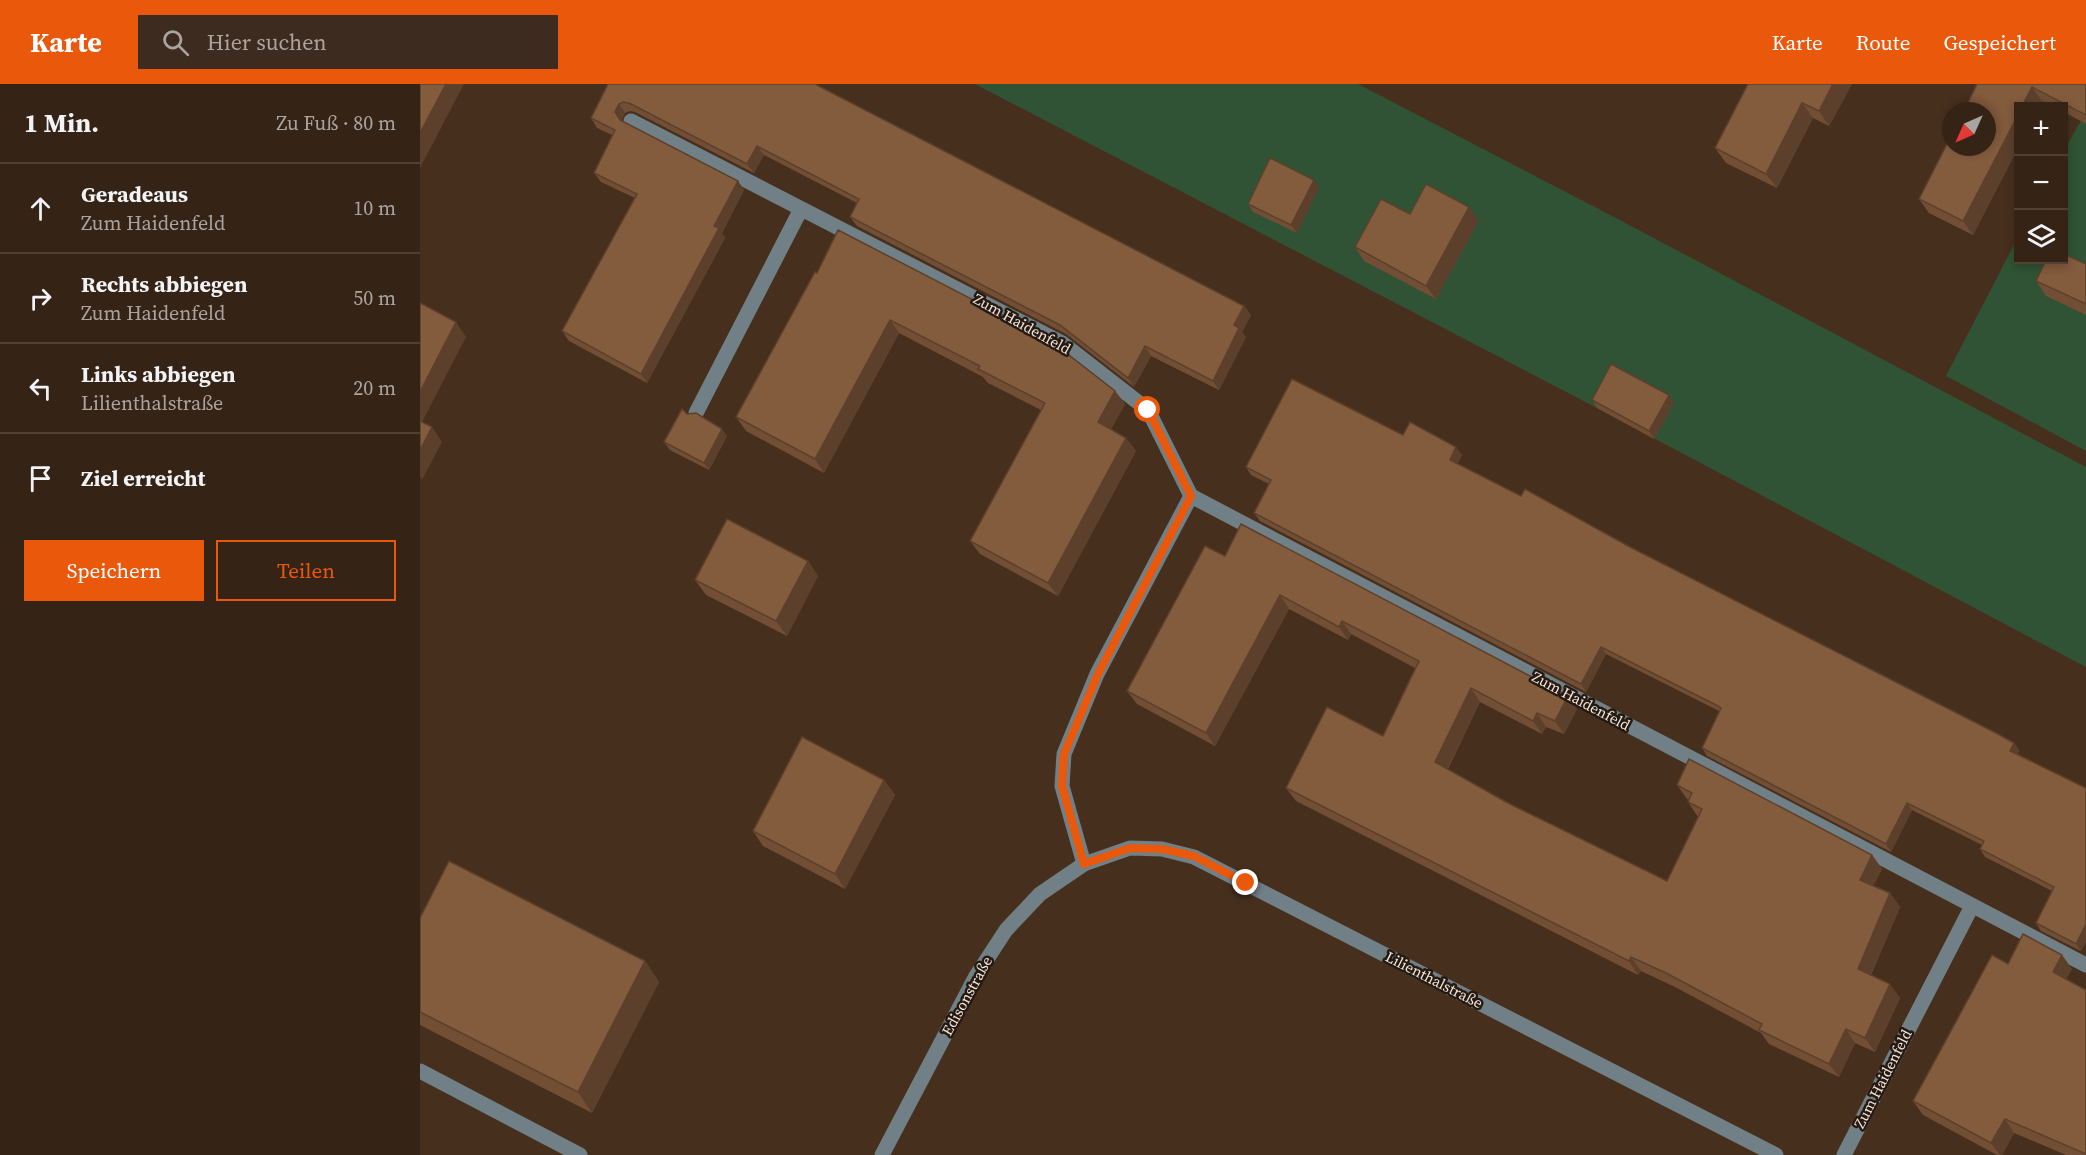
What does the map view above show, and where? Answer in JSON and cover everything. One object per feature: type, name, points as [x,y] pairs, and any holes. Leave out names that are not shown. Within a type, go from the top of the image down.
[{"type":"street","name":"Zum Haidenfeld","points":[[630,121],[1062,343],[1148,410],[1191,496],[2086,965]]},
{"type":"street","points":[[696,413],[801,209]]},
{"type":"street","points":[[1084,864],[1062,786],[1064,754],[1098,674],[1191,496]]},
{"type":"street","name":"Lilienthalstraße","points":[[1084,864],[1130,848],[1162,849],[1194,856],[1769,1153]]},
{"type":"street","name":"Edisonstraße","points":[[882,1155],[976,976],[1006,930],[1040,894],[1084,864]]},
{"type":"street","name":"Zum Haidenfeld","points":[[1844,1155],[1972,906]]},
{"type":"street","points":[[420,1071],[580,1155]]},
{"type":"green space","points":[[975,84],[1358,84],[1616,218],[2086,467],[2086,667],[1597,408]]},
{"type":"green space","points":[[2086,112],[2086,451],[1946,376],[2014,245],[2014,264],[2068,264],[2068,143]]},
{"type":"building","points":[[420,84],[446,84],[420,133]]},
{"type":"building","points":[[608,84],[815,84],[1244,306],[1234,325],[1239,328],[1213,381],[1145,346],[1128,378],[1060,325],[850,217],[859,199],[757,146],[747,164],[623,102],[619,104],[615,112],[620,120],[738,181],[714,226],[719,228],[641,374],[562,331],[637,194],[594,173],[615,130],[591,118]]},
{"type":"building","points":[[1748,84],[1833,84],[1819,111],[1802,103],[1766,174],[1715,148]]},
{"type":"building","points":[[1977,84],[2086,84],[2086,115],[2068,106],[2068,102],[2061,102],[2032,87],[2024,102],[2014,102],[2014,123],[1963,221],[1919,199],[1942,154],[1942,156],[1996,156],[1996,102],[1968,102]]},
{"type":"building","points":[[1270,158],[1314,180],[1291,225],[1248,204]]},
{"type":"building","points":[[1426,184],[1469,207],[1426,286],[1355,247],[1381,199],[1410,214]]},
{"type":"building","points":[[838,230],[1047,338],[1115,391],[1098,422],[1126,438],[1048,583],[970,541],[1045,403],[978,369],[980,366],[890,320],[815,459],[736,417],[815,272],[817,273]]},
{"type":"building","points":[[2068,256],[2086,264],[2086,304],[2036,281],[2044,264],[2068,264]]},
{"type":"building","points":[[420,303],[456,322],[420,392]]},
{"type":"building","points":[[1611,364],[1669,395],[1649,431],[1592,400]]},
{"type":"building","points":[[1292,379],[1403,435],[1410,422],[1456,447],[1450,460],[1521,496],[1525,489],[1630,547],[1998,734],[2014,743],[2010,751],[2086,788],[2086,924],[2076,944],[2036,923],[2054,887],[1980,849],[1984,841],[1907,803],[1886,844],[1702,748],[1721,708],[1718,706],[1601,647],[1581,684],[1254,513],[1271,480],[1246,467]]},
{"type":"building","points":[[682,409],[687,414],[696,413],[722,429],[704,463],[664,442]]},
{"type":"building","points":[[420,421],[432,427],[420,450]]},
{"type":"building","points":[[727,519],[808,561],[776,621],[695,580]]},
{"type":"building","points":[[1241,524],[1568,696],[1555,721],[1537,713],[1533,721],[1471,688],[1435,762],[1508,803],[1667,881],[1702,809],[1688,802],[1692,793],[1677,785],[1689,759],[1872,855],[1860,880],[1890,893],[1858,969],[1890,984],[1865,1038],[1846,1029],[1829,1064],[1759,1030],[1762,1024],[1666,973],[1631,957],[1629,961],[1286,788],[1327,707],[1383,736],[1419,661],[1342,621],[1339,627],[1280,595],[1206,733],[1127,691],[1205,546],[1225,556]]},
{"type":"building","points":[[802,737],[884,780],[835,874],[753,831]]},
{"type":"building","points":[[449,861],[645,961],[578,1092],[420,1012],[420,918]]},
{"type":"building","points":[[2023,934],[2062,955],[2053,972],[2086,990],[2086,1154],[2005,1119],[1991,1143],[1913,1101],[1992,955],[2008,964]]},
{"type":"route","points":[[1148,410],[1191,496],[1098,674],[1064,754],[1062,786],[1084,864],[1130,848],[1162,849],[1194,856],[1246,883]]}]
